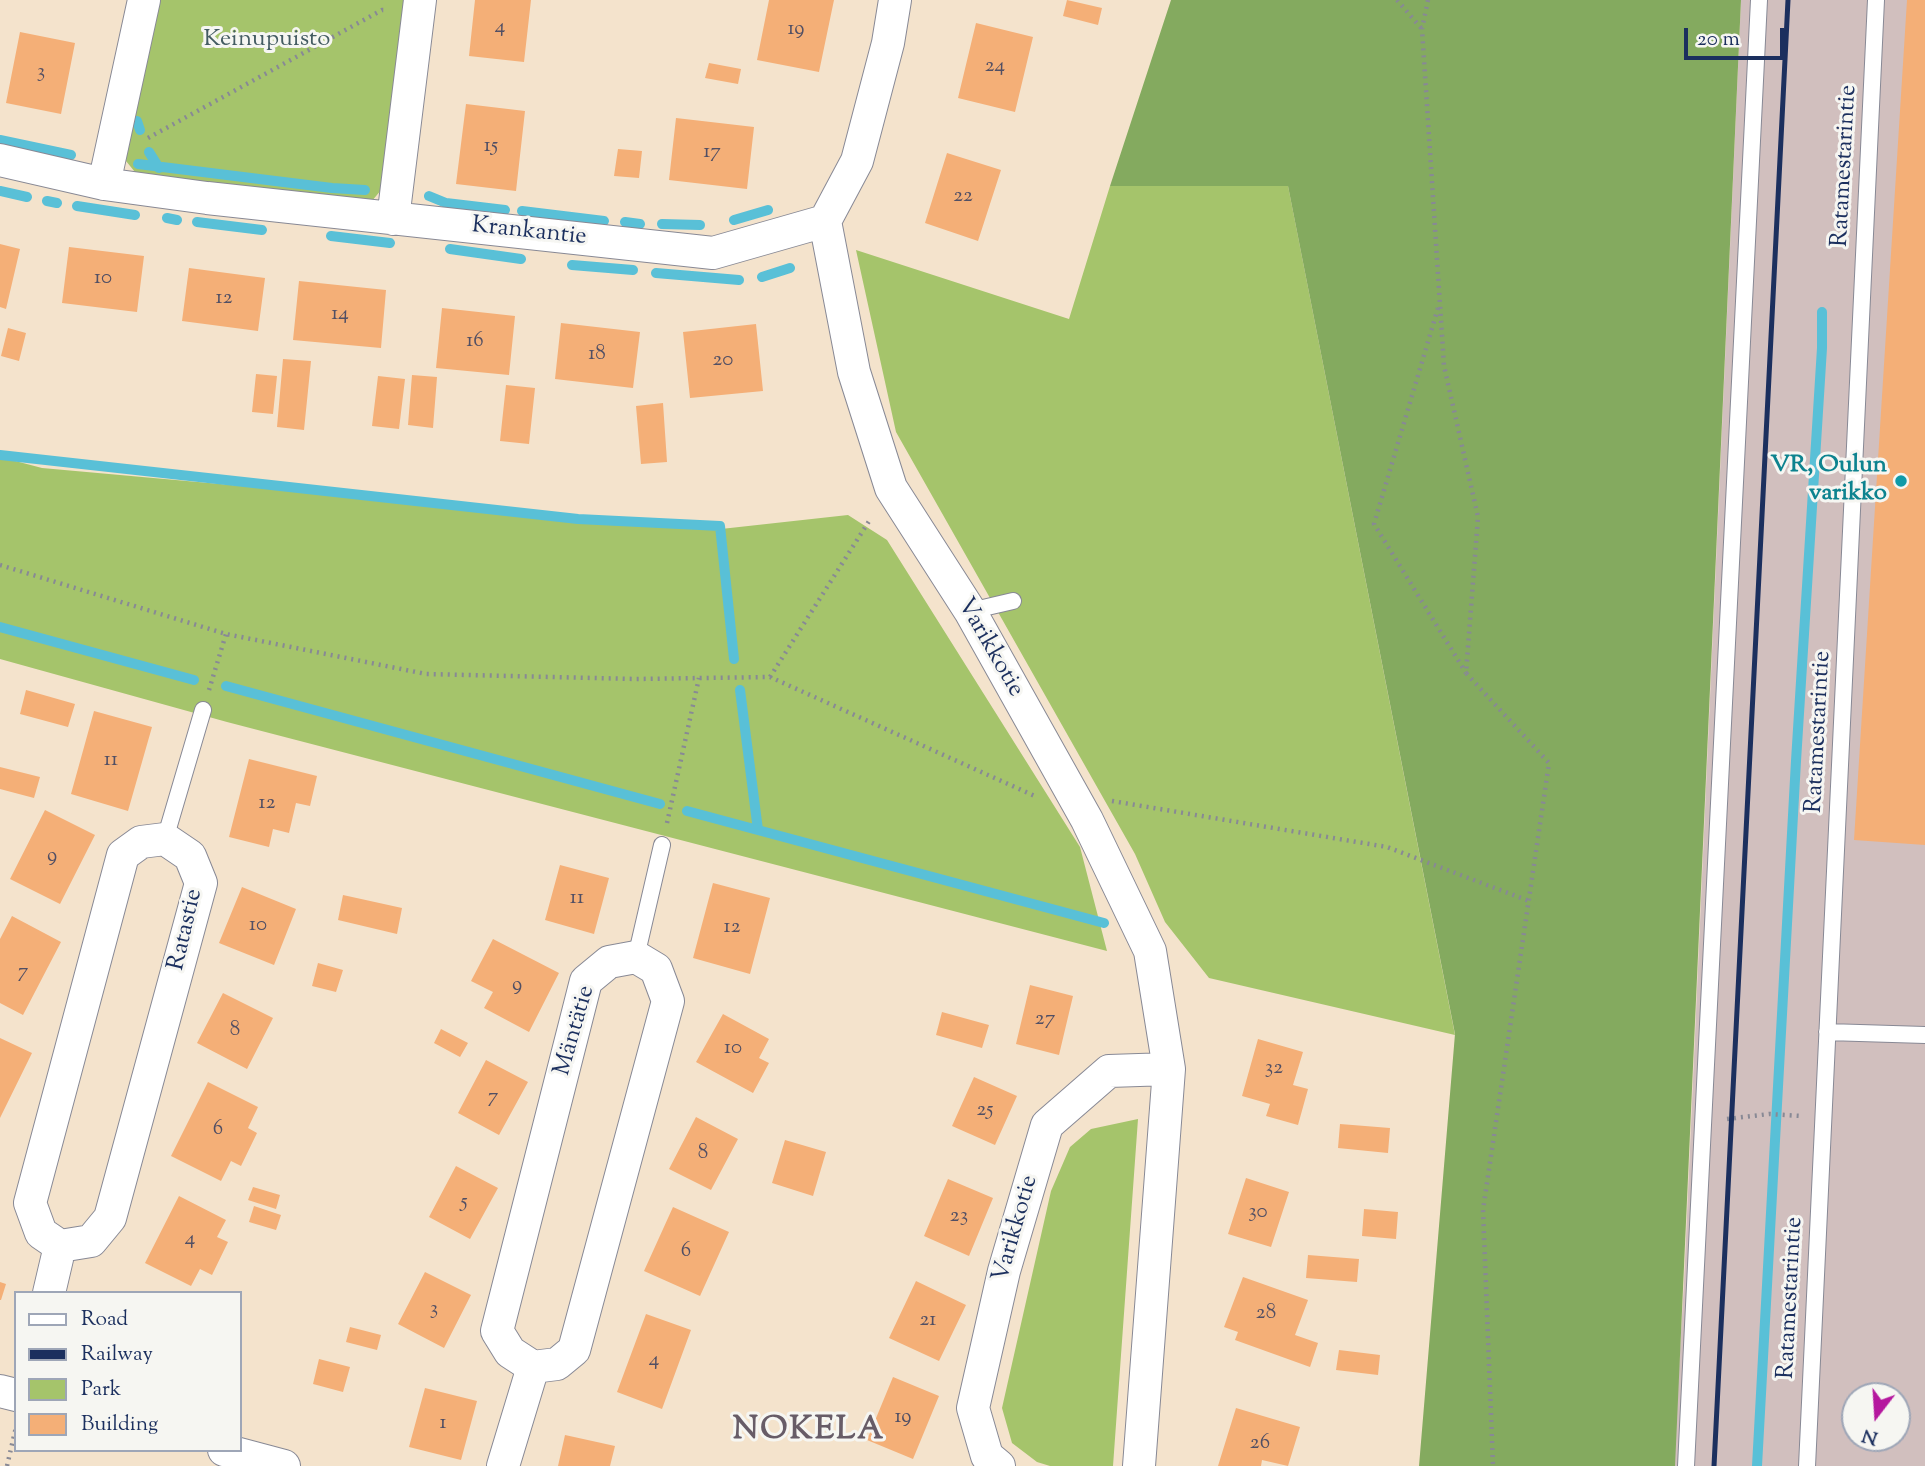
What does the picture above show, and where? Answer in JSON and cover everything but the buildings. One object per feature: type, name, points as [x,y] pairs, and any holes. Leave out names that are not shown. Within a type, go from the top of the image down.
[{"type":"street","points":[[107,171],[144,0]]},
{"type":"street","points":[[825,221],[857,161],[888,43],[895,0]]},
{"type":"street","points":[[393,219],[420,5]]},
{"type":"street","name":"Krankantie","points":[[0,160],[107,171],[393,219],[713,253],[825,221]]},
{"type":"street","name":"Varikkotie","points":[[825,221],[854,372],[891,488],[970,611],[1073,795],[1150,951],[1169,1069],[1139,1466]]},
{"type":"street","points":[[49,1291],[60,1246],[41,1233],[30,1203],[123,855],[141,842],[165,839]]},
{"type":"street","name":"Ratastie","points":[[60,1246],[90,1241],[110,1218],[201,883],[190,856],[165,839]]},
{"type":"street","points":[[503,1466],[533,1367],[557,1364],[574,1350],[668,1001],[656,969],[636,957]]},
{"type":"street","name":"Mäntätie","points":[[533,1367],[510,1352],[498,1331],[501,1318],[586,981],[609,962],[636,957]]},
{"type":"street","name":"Varikkotie","points":[[999,1466],[987,1456],[973,1408],[1004,1271],[1046,1125],[1109,1071],[1169,1069]]},
{"type":"street","points":[[232,1452],[284,1466]]},
{"type":"lane","points":[[1686,1466],[1759,0]]},
{"type":"lane","name":"Ratamestarintie","points":[[1807,1466],[1827,1032],[1847,829],[1876,0]]},
{"type":"lane","points":[[970,611],[1013,601]]},
{"type":"lane","points":[[165,839],[203,710]]},
{"type":"lane","points":[[636,957],[662,845]]},
{"type":"lane","points":[[1827,1032],[1925,1035]]},
{"type":"path","points":[[1397,0],[1422,29]]},
{"type":"path","points":[[1428,0],[1422,29],[1444,366],[1478,516],[1466,673]]},
{"type":"path","points":[[107,171],[382,10],[420,5]]},
{"type":"path","points":[[1439,304],[1374,524],[1466,673],[1549,763],[1483,1210],[1493,1466]]},
{"type":"path","points":[[770,677],[891,488]]},
{"type":"path","points":[[0,565],[226,634],[426,674],[770,677],[1037,797]]},
{"type":"path","points":[[203,710],[226,634]]},
{"type":"path","points":[[662,845],[699,678]]},
{"type":"path","points":[[1073,795],[1387,847],[1529,901]]},
{"type":"path","points":[[1703,1123],[1743,1115],[1792,1115]]},
{"type":"path","points":[[7,1466],[14,1435]]},
{"type":"shaded area","points":[[1741,0],[1925,0],[1925,1466],[1673,1466],[1684,1283]]},
{"type":"green space","name":"Keinupuisto","points":[[155,0],[407,0],[382,189],[371,202],[139,177],[126,161],[132,110]]},
{"type":"green space","points":[[1171,0],[1741,0],[1675,1466],[1419,1466],[1455,1034],[1288,186],[1110,186]]},
{"type":"green space","points":[[1110,186],[1288,186],[1455,1035],[1209,978],[1165,922],[1135,854],[896,432],[856,250],[1069,319]]},
{"type":"green space","points":[[0,457],[42,468],[721,529],[848,515],[887,540],[1080,847],[1107,951],[227,722],[0,659]]},
{"type":"green space","points":[[1138,1119],[1113,1466],[1050,1466],[1037,1462],[1012,1443],[1002,1408],[1051,1191],[1070,1147],[1091,1129]]},
{"type":"waterway","points":[[137,121],[140,130]]},
{"type":"waterway","points":[[0,140],[71,155]]},
{"type":"waterway","points":[[149,152],[159,168]]},
{"type":"waterway","points":[[138,164],[365,190]]},
{"type":"waterway","points":[[0,191],[27,197]]},
{"type":"waterway","points":[[429,196],[446,203],[505,210]]},
{"type":"waterway","points":[[47,201],[57,203]]},
{"type":"waterway","points":[[77,206],[135,215]]},
{"type":"waterway","points":[[734,220],[768,210]]},
{"type":"waterway","points":[[522,211],[604,221]]},
{"type":"waterway","points":[[167,218],[177,220]]},
{"type":"waterway","points":[[197,222],[262,230]]},
{"type":"waterway","points":[[625,222],[640,224]]},
{"type":"waterway","points":[[662,224],[700,225]]},
{"type":"waterway","points":[[331,236],[390,243]]},
{"type":"waterway","points":[[450,249],[521,259]]},
{"type":"waterway","points":[[572,265],[633,270]]},
{"type":"waterway","points":[[762,277],[790,268]]},
{"type":"waterway","points":[[656,273],[739,280]]},
{"type":"waterway","points":[[1757,1466],[1822,312]]},
{"type":"waterway","points":[[0,455],[578,519],[720,526],[734,659]]},
{"type":"waterway","points":[[0,627],[194,680]]},
{"type":"waterway","points":[[226,686],[660,804]]},
{"type":"waterway","points":[[740,690],[758,830]]},
{"type":"waterway","points":[[687,811],[1104,923]]},
{"type":"railway","points":[[1714,1466],[1788,0]]},
{"type":"place","name":"VR, Oulun varikko","points":[[1901,481]]},
{"type":"district","name":"NOKELA","points":[[809,1433]]}]
